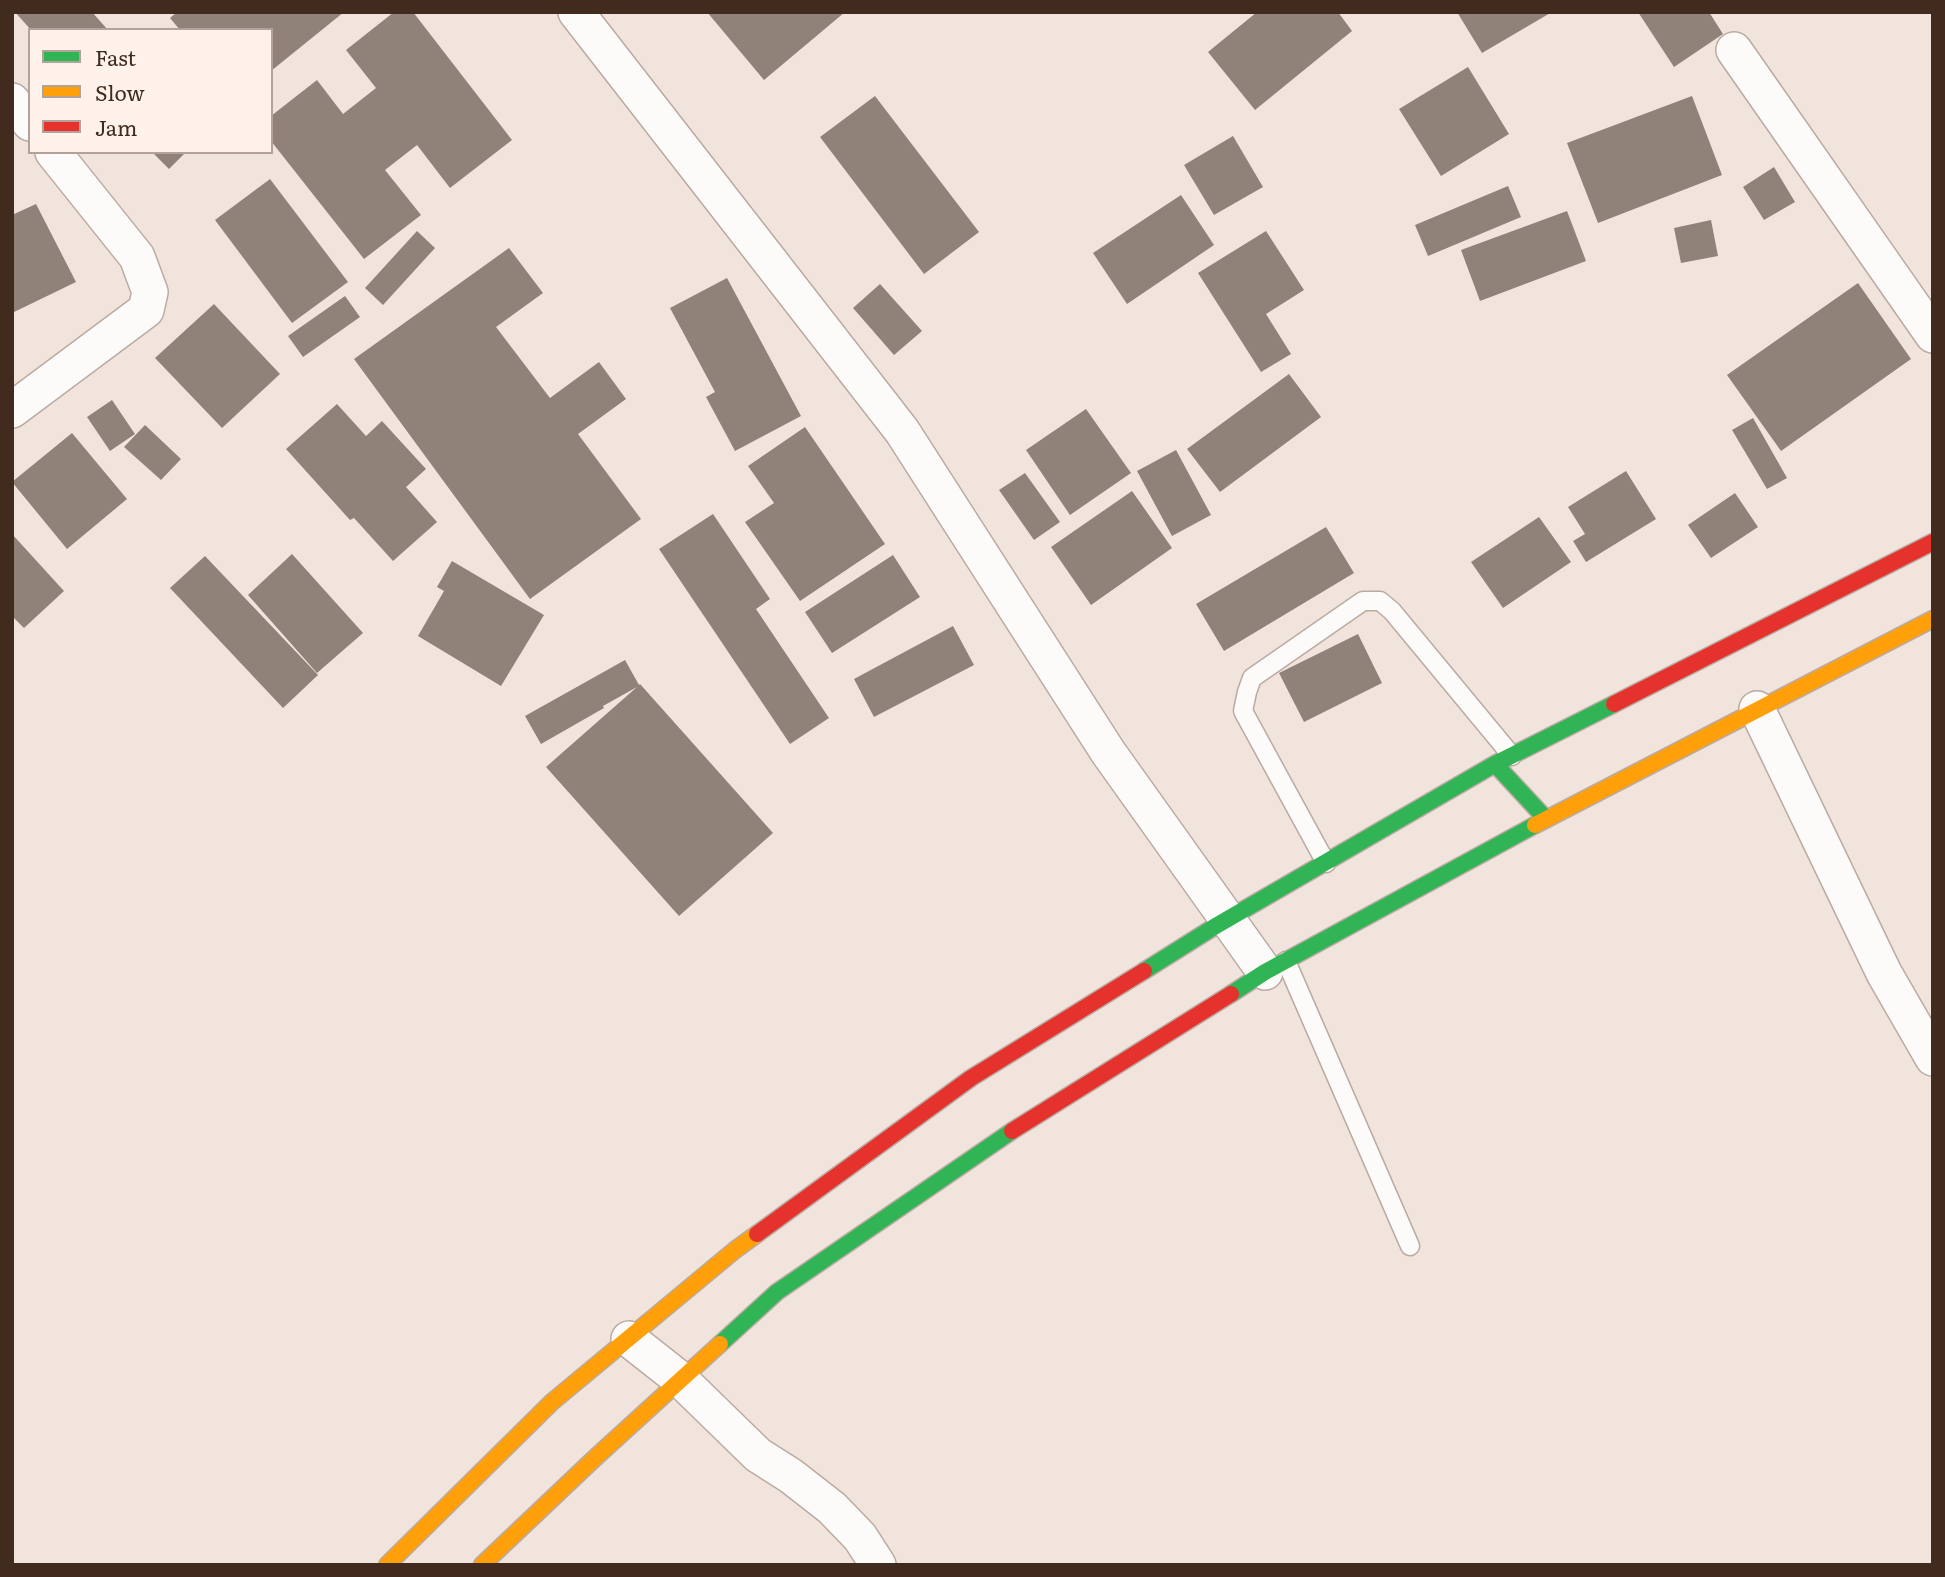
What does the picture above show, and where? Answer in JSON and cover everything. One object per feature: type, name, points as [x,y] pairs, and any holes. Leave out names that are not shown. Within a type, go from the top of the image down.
[{"type":"main road","points":[[387,1565],[552,1402],[735,1250],[971,1078],[1228,920],[1495,764],[1933,542]]},
{"type":"main road","points":[[482,1565],[777,1293],[1001,1138],[1275,966],[1546,819],[1933,619]]},
{"type":"main road","points":[[1495,764],[1546,819]]},
{"type":"street","points":[[576,12],[902,431],[1108,752],[1228,920],[1275,966]]},
{"type":"street","points":[[1734,50],[1933,335]]},
{"type":"street","points":[[12,101],[28,121]]},
{"type":"street","points":[[12,410],[146,310],[150,292],[137,257],[55,154]]},
{"type":"street","points":[[1757,709],[1884,973],[1933,1058]]},
{"type":"street","points":[[629,1339],[681,1380],[758,1455],[791,1476],[832,1508],[860,1537],[878,1565]]},
{"type":"lane","points":[[1326,863],[1243,711],[1252,678],[1363,601],[1380,601],[1392,611],[1512,756]]},
{"type":"lane","points":[[1275,966],[1410,1246]]},
{"type":"building","points":[[15,12],[92,12],[106,28],[29,28]]},
{"type":"building","points":[[177,12],[344,12],[273,69],[273,28],[178,28],[170,18]]},
{"type":"building","points":[[394,12],[413,12],[512,140],[450,188],[417,145],[385,170],[421,215],[364,259],[273,144],[273,114],[317,80],[343,114],[376,88],[346,50]]},
{"type":"building","points":[[707,12],[845,12],[764,80]]},
{"type":"building","points":[[1257,12],[1338,12],[1352,31],[1255,110],[1208,52]]},
{"type":"building","points":[[1457,12],[1552,12],[1482,53]]},
{"type":"building","points":[[1638,12],[1709,12],[1723,34],[1674,67]]},
{"type":"building","points":[[1468,67],[1509,134],[1441,176],[1399,109]]},
{"type":"building","points":[[875,96],[979,232],[924,274],[820,137]]},
{"type":"building","points":[[1692,96],[1722,175],[1598,223],[1567,143]]},
{"type":"building","points":[[1233,136],[1263,187],[1214,215],[1184,165]]},
{"type":"building","points":[[154,154],[184,154],[169,169]]},
{"type":"building","points":[[1774,167],[1795,202],[1764,220],[1743,187]]},
{"type":"building","points":[[270,179],[348,282],[292,323],[215,220]]},
{"type":"building","points":[[1508,186],[1521,217],[1428,256],[1415,225]]},
{"type":"building","points":[[1181,195],[1214,245],[1127,304],[1093,253]]},
{"type":"building","points":[[36,204],[76,282],[12,313],[12,215]]},
{"type":"building","points":[[1567,211],[1586,261],[1480,301],[1461,250]]},
{"type":"building","points":[[1711,220],[1718,256],[1681,263],[1674,228]]},
{"type":"building","points":[[417,231],[435,248],[383,305],[365,288]]},
{"type":"building","points":[[1266,231],[1304,290],[1266,314],[1291,354],[1261,372],[1198,273]]},
{"type":"building","points":[[509,248],[543,293],[496,327],[550,398],[599,362],[626,399],[578,434],[641,519],[530,599],[354,359]]},
{"type":"building","points":[[727,278],[801,416],[735,451],[706,397],[715,392],[670,308]]},
{"type":"building","points":[[1858,283],[1911,359],[1781,451],[1727,375]]},
{"type":"building","points":[[880,284],[922,331],[894,355],[853,308]]},
{"type":"building","points":[[345,296],[360,317],[303,357],[288,336]]},
{"type":"building","points":[[214,304],[280,374],[222,428],[155,358]]},
{"type":"building","points":[[1289,374],[1321,417],[1220,492],[1187,449]]},
{"type":"building","points":[[112,400],[135,434],[110,451],[87,417]]},
{"type":"building","points":[[337,404],[366,436],[382,421],[426,469],[406,487],[437,522],[393,561],[354,518],[350,520],[286,449]]},
{"type":"building","points":[[1086,409],[1131,473],[1070,515],[1026,450]]},
{"type":"building","points":[[1753,418],[1787,478],[1767,489],[1732,430]]},
{"type":"building","points":[[145,425],[181,459],[161,480],[124,447]]},
{"type":"building","points":[[805,427],[885,544],[800,601],[745,522],[774,503],[748,466]]},
{"type":"building","points":[[72,433],[127,499],[67,549],[12,482]]},
{"type":"building","points":[[1176,450],[1211,515],[1172,536],[1137,471]]},
{"type":"building","points":[[1626,471],[1656,519],[1586,562],[1573,541],[1585,534],[1568,507]]},
{"type":"building","points":[[1025,473],[1060,522],[1034,540],[999,490]]},
{"type":"building","points":[[1132,491],[1172,548],[1091,605],[1051,547]]},
{"type":"building","points":[[1735,493],[1758,527],[1711,558],[1688,525]]},
{"type":"building","points":[[713,514],[770,599],[756,609],[829,718],[790,744],[659,549]]},
{"type":"building","points":[[1539,517],[1571,562],[1503,608],[1471,562]]},
{"type":"building","points":[[1326,527],[1354,573],[1224,651],[1196,604]]},
{"type":"building","points":[[12,534],[64,591],[24,628],[12,616]]},
{"type":"building","points":[[292,554],[363,633],[317,673],[248,595]]},
{"type":"building","points":[[893,555],[920,597],[832,653],[805,612]]},
{"type":"building","points":[[205,556],[318,675],[283,708],[170,588]]},
{"type":"building","points":[[452,561],[544,615],[501,686],[418,636],[444,591],[437,587]]},
{"type":"building","points":[[953,626],[974,665],[874,717],[854,679]]},
{"type":"building","points":[[1358,634],[1382,683],[1304,722],[1279,673]]},
{"type":"building","points":[[625,660],[639,685],[773,833],[679,916],[546,767],[637,687],[541,744],[525,716]]},
{"type":"traffic: fast","points":[[1144,971],[1214,927],[1495,764],[1614,704]]},
{"type":"traffic: fast","points":[[1495,764],[1546,819]]},
{"type":"traffic: fast","points":[[1231,994],[1265,972],[1535,825]]},
{"type":"traffic: fast","points":[[720,1344],[777,1292],[1012,1131]]},
{"type":"traffic: slow","points":[[1535,825],[1933,619]]},
{"type":"traffic: slow","points":[[387,1565],[552,1402],[757,1234]]},
{"type":"traffic: slow","points":[[482,1565],[720,1344]]},
{"type":"traffic: jam","points":[[1614,704],[1933,542]]},
{"type":"traffic: jam","points":[[757,1234],[971,1078],[1144,971]]},
{"type":"traffic: jam","points":[[1012,1131],[1231,994]]}]
